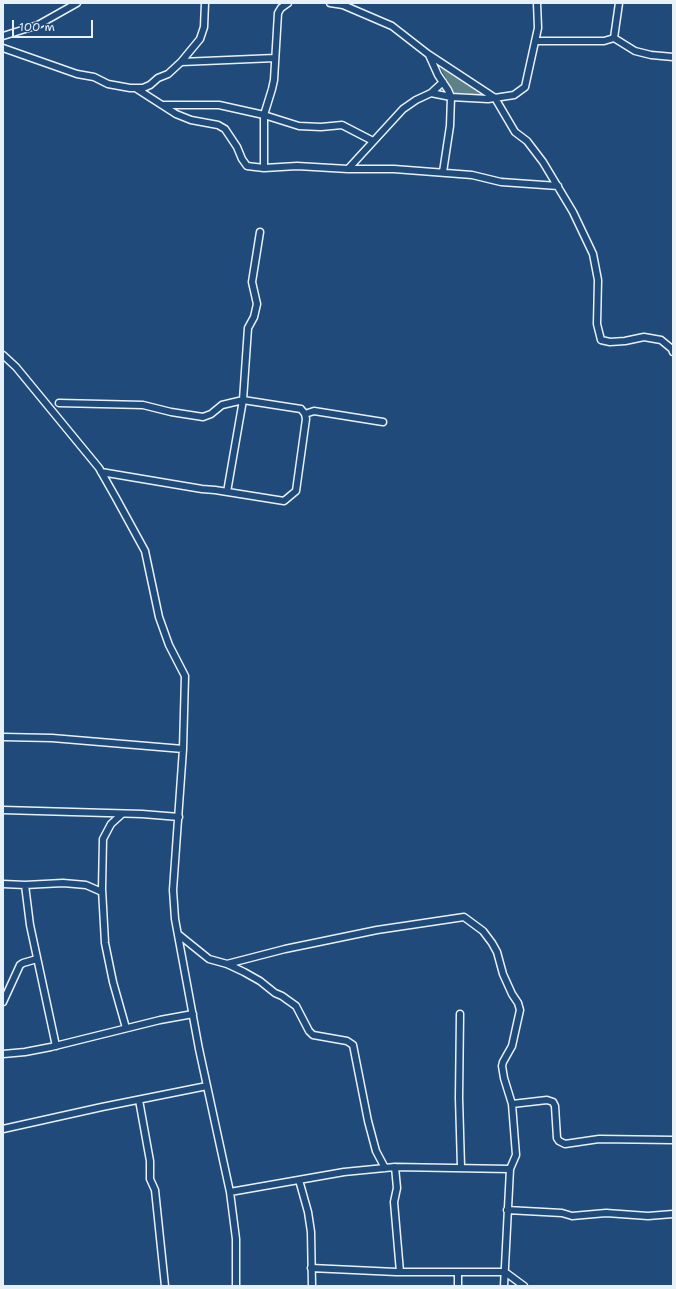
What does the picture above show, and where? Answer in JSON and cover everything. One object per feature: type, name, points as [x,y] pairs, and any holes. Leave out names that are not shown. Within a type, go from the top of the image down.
[{"type":"street","points":[[3,36],[38,24],[77,3]]},
{"type":"street","points":[[3,48],[77,74],[94,77],[108,84],[143,88],[150,85],[158,78],[168,74],[182,62],[200,40],[204,27],[205,3]]},
{"type":"street","points":[[264,168],[264,115],[272,89],[278,13],[281,8],[288,3]]},
{"type":"street","points":[[330,3],[343,5],[392,26],[428,54],[495,98],[515,132],[527,141],[543,162],[573,212],[593,254],[598,280],[597,324],[600,340],[610,342],[625,341],[644,337],[661,340],[672,349],[673,352]]},
{"type":"street","points":[[431,93],[451,97],[488,99],[514,95],[525,87],[538,28],[537,3]]},
{"type":"street","points":[[614,38],[619,3]]},
{"type":"street","points":[[536,41],[604,41],[614,38],[634,51],[651,55],[673,57]]},
{"type":"street","points":[[428,54],[451,97],[450,126],[443,172]]},
{"type":"street","points":[[182,62],[275,58]]},
{"type":"street","points":[[348,169],[403,109],[416,100],[431,93],[443,82]]},
{"type":"street","points":[[137,88],[176,114],[191,120],[218,125],[224,128],[237,147],[242,160],[247,166],[264,168],[297,166],[443,172],[472,175],[501,182],[558,186]]},
{"type":"street","points":[[162,104],[219,105],[264,115],[299,126],[321,127],[342,125],[373,141]]},
{"type":"street","points":[[227,492],[243,400],[248,328],[254,317],[257,304],[252,282],[260,232]]},
{"type":"street","points":[[3,355],[16,367],[101,472],[145,551],[159,617],[169,645],[185,676],[183,749],[174,890],[175,918],[207,1086],[230,1192],[236,1238],[236,1286]]},
{"type":"street","points":[[59,403],[143,404],[171,412],[203,417],[211,414],[222,404],[243,400],[300,409],[306,419],[296,491],[284,501],[101,472]]},
{"type":"street","points":[[304,414],[314,411],[383,422]]},
{"type":"street","points":[[3,737],[52,738],[183,749]]},
{"type":"street","points":[[3,810],[179,817]]},
{"type":"street","points":[[122,814],[112,824],[103,839],[102,892],[105,943],[113,982],[126,1028]]},
{"type":"street","points":[[3,884],[25,885],[63,883],[86,885],[102,892]]},
{"type":"street","points":[[25,885],[30,924],[56,1046]]},
{"type":"street","points":[[227,964],[285,949],[377,930],[464,917],[483,931],[497,952],[503,974],[519,1007],[519,1014],[512,1046],[502,1066],[512,1104],[516,1155],[510,1169],[504,1286]]},
{"type":"street","points":[[178,934],[208,959],[227,964],[260,980],[275,993],[296,1006],[309,1031],[313,1035],[347,1042],[353,1045],[368,1121],[376,1151],[385,1168]]},
{"type":"street","points":[[3,1002],[20,965],[37,959]]},
{"type":"street","points":[[3,1054],[25,1052],[56,1046],[126,1028],[193,1014]]},
{"type":"street","points":[[460,1014],[459,1098],[461,1168]]},
{"type":"street","points":[[3,1129],[207,1086]]},
{"type":"street","points":[[139,1100],[150,1161],[150,1179],[156,1190],[165,1286]]},
{"type":"street","points":[[512,1104],[547,1100],[554,1102],[557,1138],[565,1144],[600,1139],[673,1140]]},
{"type":"street","points":[[230,1192],[344,1172],[395,1167],[510,1169]]},
{"type":"street","points":[[395,1167],[397,1188],[394,1202],[400,1272]]},
{"type":"street","points":[[299,1180],[308,1212],[311,1232],[312,1286]]},
{"type":"street","points":[[507,1210],[562,1213],[572,1216],[606,1213],[648,1216],[673,1214]]},
{"type":"street","points":[[311,1268],[400,1272],[505,1272],[524,1286]]},
{"type":"street","points":[[458,1272],[458,1286]]},
{"type":"green space","points":[[440,67],[484,95],[454,93]]}]
